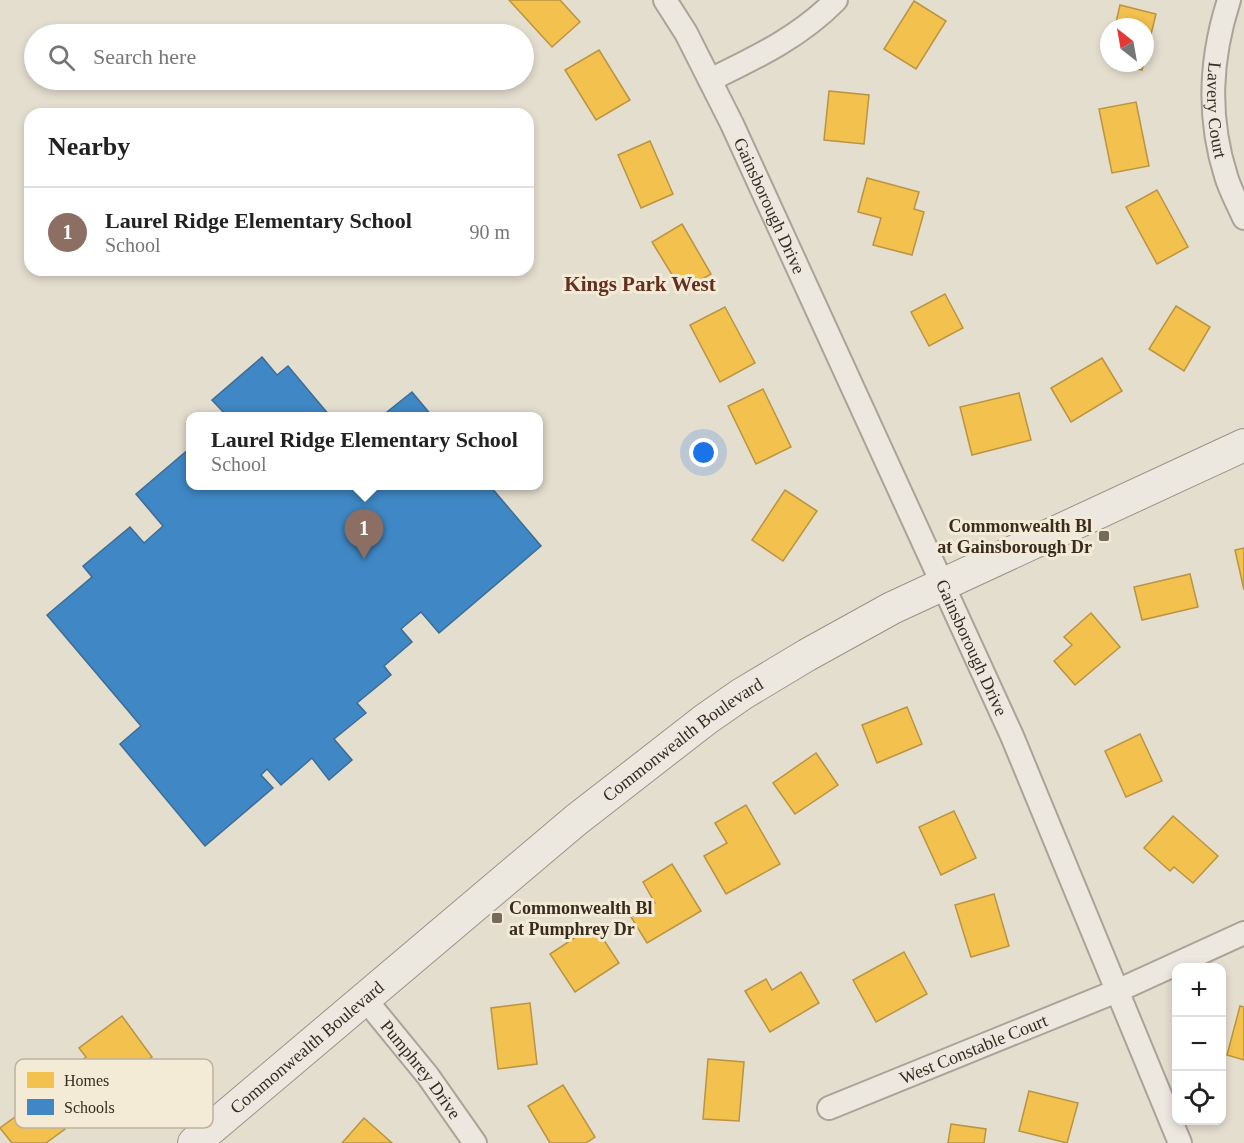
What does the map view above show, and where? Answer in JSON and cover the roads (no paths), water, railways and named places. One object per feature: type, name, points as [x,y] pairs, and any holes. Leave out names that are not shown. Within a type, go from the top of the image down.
[{"type":"street","name":"Gainsborough Drive","points":[[665,0],[686,33],[737,135],[1012,736],[1180,1143]]},
{"type":"street","points":[[710,80],[780,44],[824,13],[836,0]]},
{"type":"street","name":"Lavery Court","points":[[1229,0],[1222,23],[1214,67],[1212,94],[1219,152],[1244,218]]},
{"type":"street","name":"Commonwealth Boulevard","points":[[213,1127],[576,820],[706,719],[742,694],[892,608],[1244,445]]},
{"type":"street","name":"West Constable Court","points":[[830,1108],[1117,991],[1244,933]]},
{"type":"street","name":"Pumphrey Drive","points":[[365,999],[428,1076],[475,1143]]},
{"type":"street","name":"Commonwealth Boulevard","points":[[194,1143],[212,1128]]},
{"type":"place","name":"Commonwealth Bl at Gainsborough Dr","points":[[1104,536]]},
{"type":"place","name":"Laurel Ridge Elementary School","points":[[364,559]]},
{"type":"place","name":"Commonwealth Bl at Pumphrey Dr","points":[[497,918]]},
{"type":"district","name":"Kings Park West","points":[[640,284]]}]
